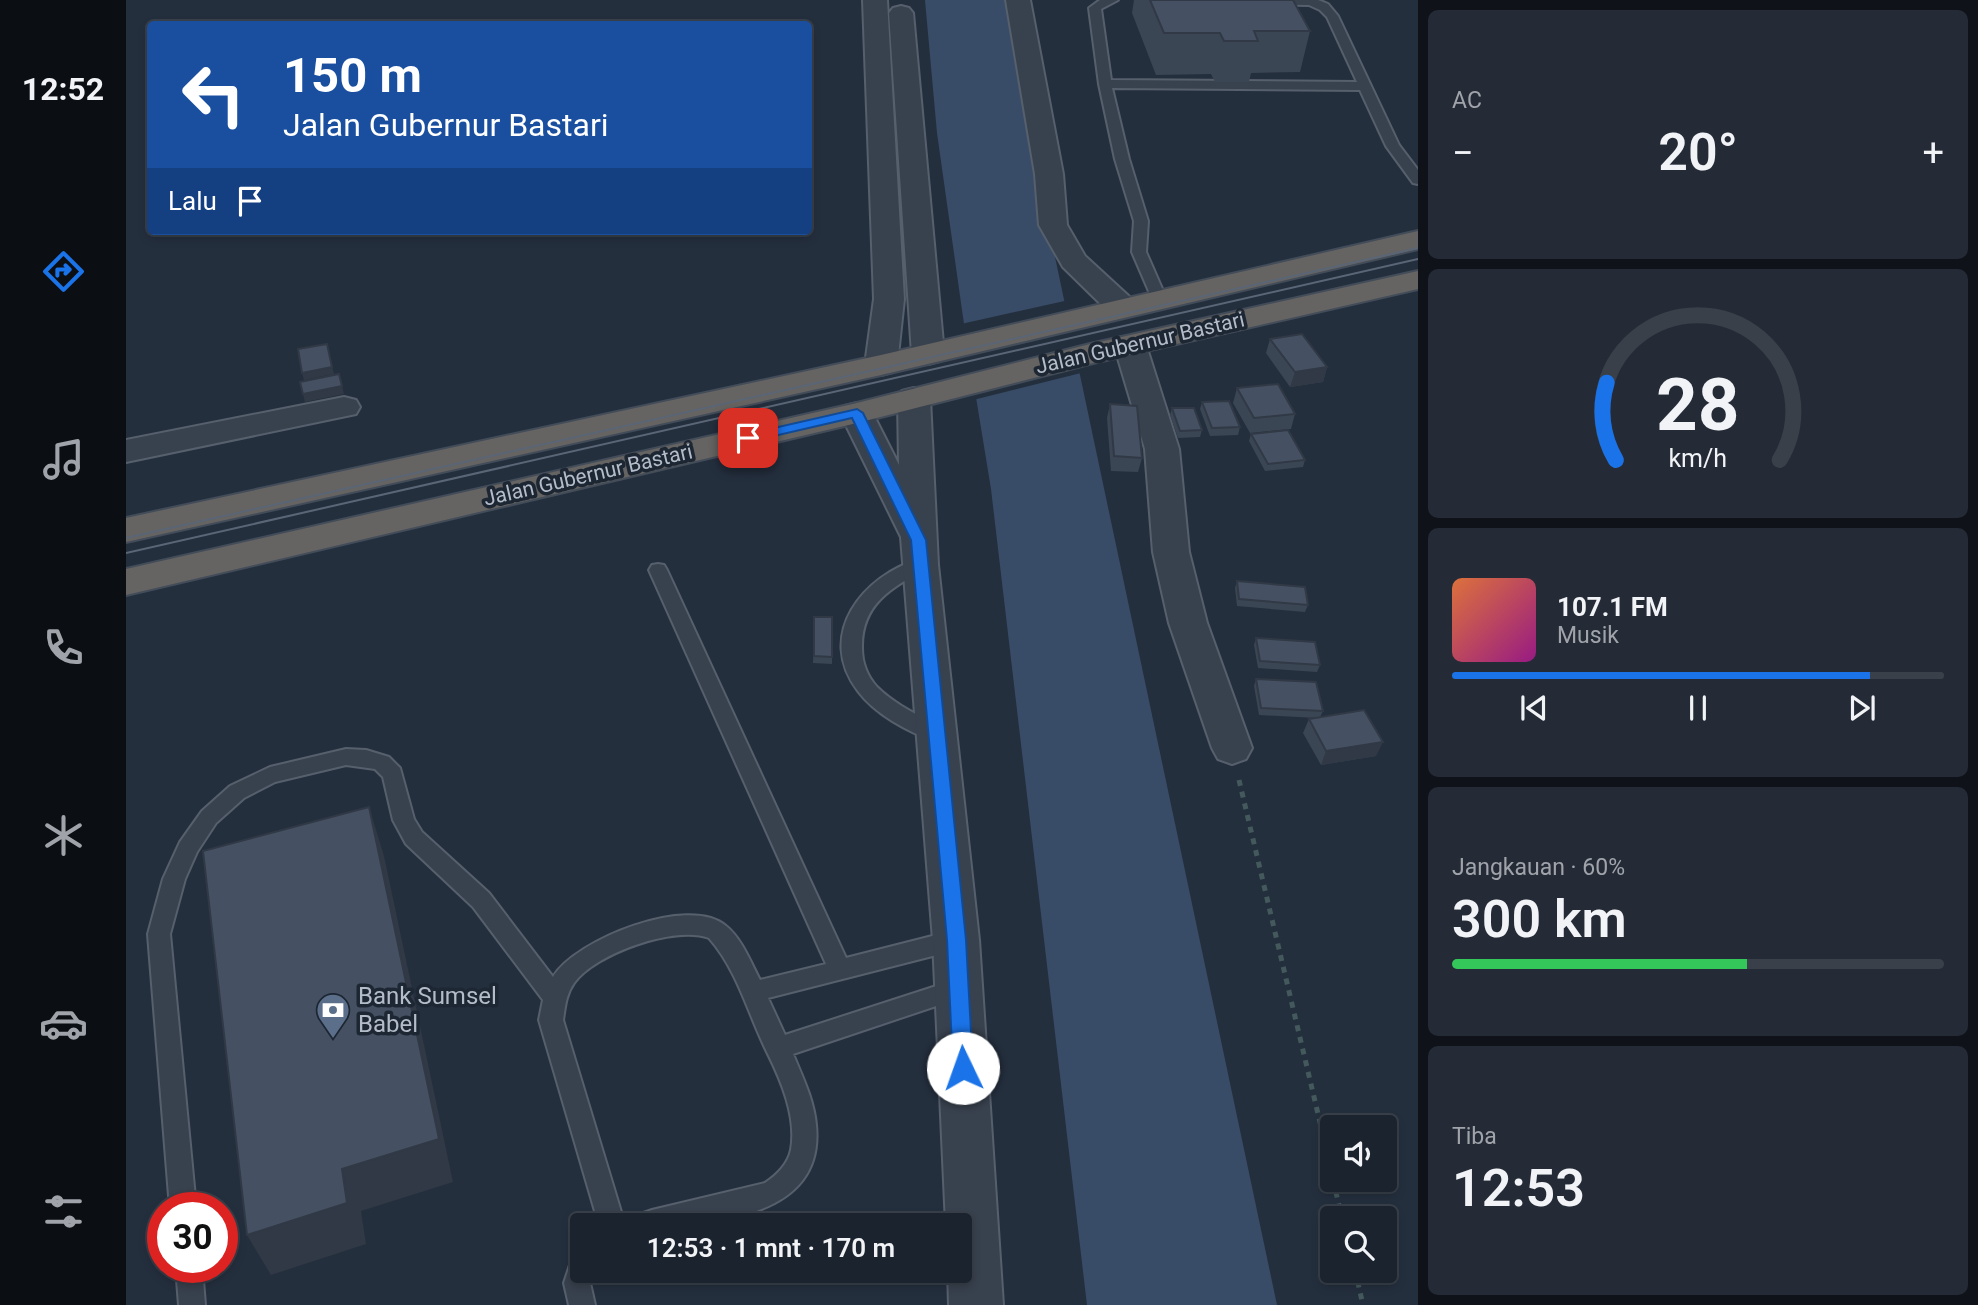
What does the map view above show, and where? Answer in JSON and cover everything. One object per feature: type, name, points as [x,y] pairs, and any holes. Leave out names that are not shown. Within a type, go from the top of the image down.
[{"type":"highway","name":"Jalan Gubernur Bastari","points":[[126,530],[881,365],[1418,240]]},
{"type":"highway","name":"Jalan Gubernur Bastari","points":[[126,582],[857,413],[1090,354],[1418,281]]},
{"type":"street","points":[[875,0],[889,299],[881,365]]},
{"type":"street","points":[[900,0],[929,354]]},
{"type":"street","points":[[1018,0],[1049,174],[1054,225],[1073,261],[1123,308]]},
{"type":"street","points":[[1130,345],[1162,449],[1171,552],[1188,623],[1231,748]]},
{"type":"street","points":[[914,398],[919,552],[956,940],[976,1305]]},
{"type":"street","points":[[126,451],[344,407]]},
{"type":"street","points":[[857,413],[919,552]]},
{"type":"lane","points":[[1112,0],[1095,8],[1105,84],[1122,159],[1141,221],[1139,252],[1159,300]]},
{"type":"lane","points":[[1230,0],[1311,1],[1324,7],[1332,16],[1400,159],[1418,180]]},
{"type":"lane","points":[[1105,84],[1364,86]]},
{"type":"lane","points":[[919,552],[868,597],[855,627],[851,659],[863,685],[887,707],[935,733]]},
{"type":"lane","points":[[658,570],[840,970]]},
{"type":"lane","points":[[182,1192],[159,934],[174,878],[188,848],[209,817],[237,792],[270,775],[346,757],[366,758],[382,764],[393,774],[404,820],[414,838],[481,900],[554,996]]},
{"type":"lane","points":[[608,1213],[551,1020],[554,996],[565,977],[579,962],[639,933],[697,924],[716,930],[732,948],[754,992],[802,1113],[804,1146],[798,1167],[783,1186],[765,1196],[688,1213]]},
{"type":"lane","points":[[754,992],[956,940]]},
{"type":"lane","points":[[777,1048],[959,988]]},
{"type":"lane","points":[[190,1283],[192,1305]]},
{"type":"lane","points":[[577,1283],[582,1305]]},
{"type":"path","points":[[1231,748],[1320,1123]]},
{"type":"path","points":[[1358,1283],[1363,1305]]},
{"type":"water","points":[[925,0],[1005,0],[1055,257],[1277,1305],[1087,1305],[991,489],[937,133]]},
{"type":"pier","points":[[1069,300],[1085,372],[973,400],[961,324]]},
{"type":"building","points":[[1150,0],[1293,0],[1310,31],[1254,31],[1258,41],[1224,41],[1220,33],[1164,33]]},
{"type":"building","points":[[1302,334],[1327,367],[1295,372],[1270,339]]},
{"type":"building","points":[[327,344],[332,367],[302,373],[298,349]]},
{"type":"building","points":[[339,374],[342,386],[303,394],[300,382]]},
{"type":"building","points":[[1278,384],[1295,414],[1254,418],[1237,388]]},
{"type":"building","points":[[1229,401],[1240,427],[1212,428],[1202,402]]},
{"type":"building","points":[[1110,404],[1137,406],[1142,458],[1114,456]]},
{"type":"building","points":[[1172,408],[1194,408],[1202,430],[1180,431]]},
{"type":"building","points":[[1288,430],[1305,460],[1268,464],[1251,434]]},
{"type":"building","points":[[1237,581],[1305,587],[1308,605],[1239,599]]},
{"type":"building","points":[[814,617],[832,617],[832,657],[814,656]]},
{"type":"building","points":[[1256,638],[1315,642],[1320,665],[1260,661]]},
{"type":"building","points":[[1256,679],[1316,682],[1323,711],[1261,708]]},
{"type":"building","points":[[1364,710],[1383,742],[1326,751],[1309,719]]},
{"type":"building","name":"Bank Sumsel Babel","points":[[369,807],[439,1139],[342,1169],[347,1203],[247,1235],[203,851]]},
{"type":"tram line","points":[[126,538],[1418,248]]},
{"type":"tram line","points":[[126,553],[1418,259]]},
{"type":"place","name":"Bank Sumsel Babel","points":[[333,1040]]},
{"type":"route","points":[[748,438],[857,413],[919,540],[956,940],[963,1068]]}]
